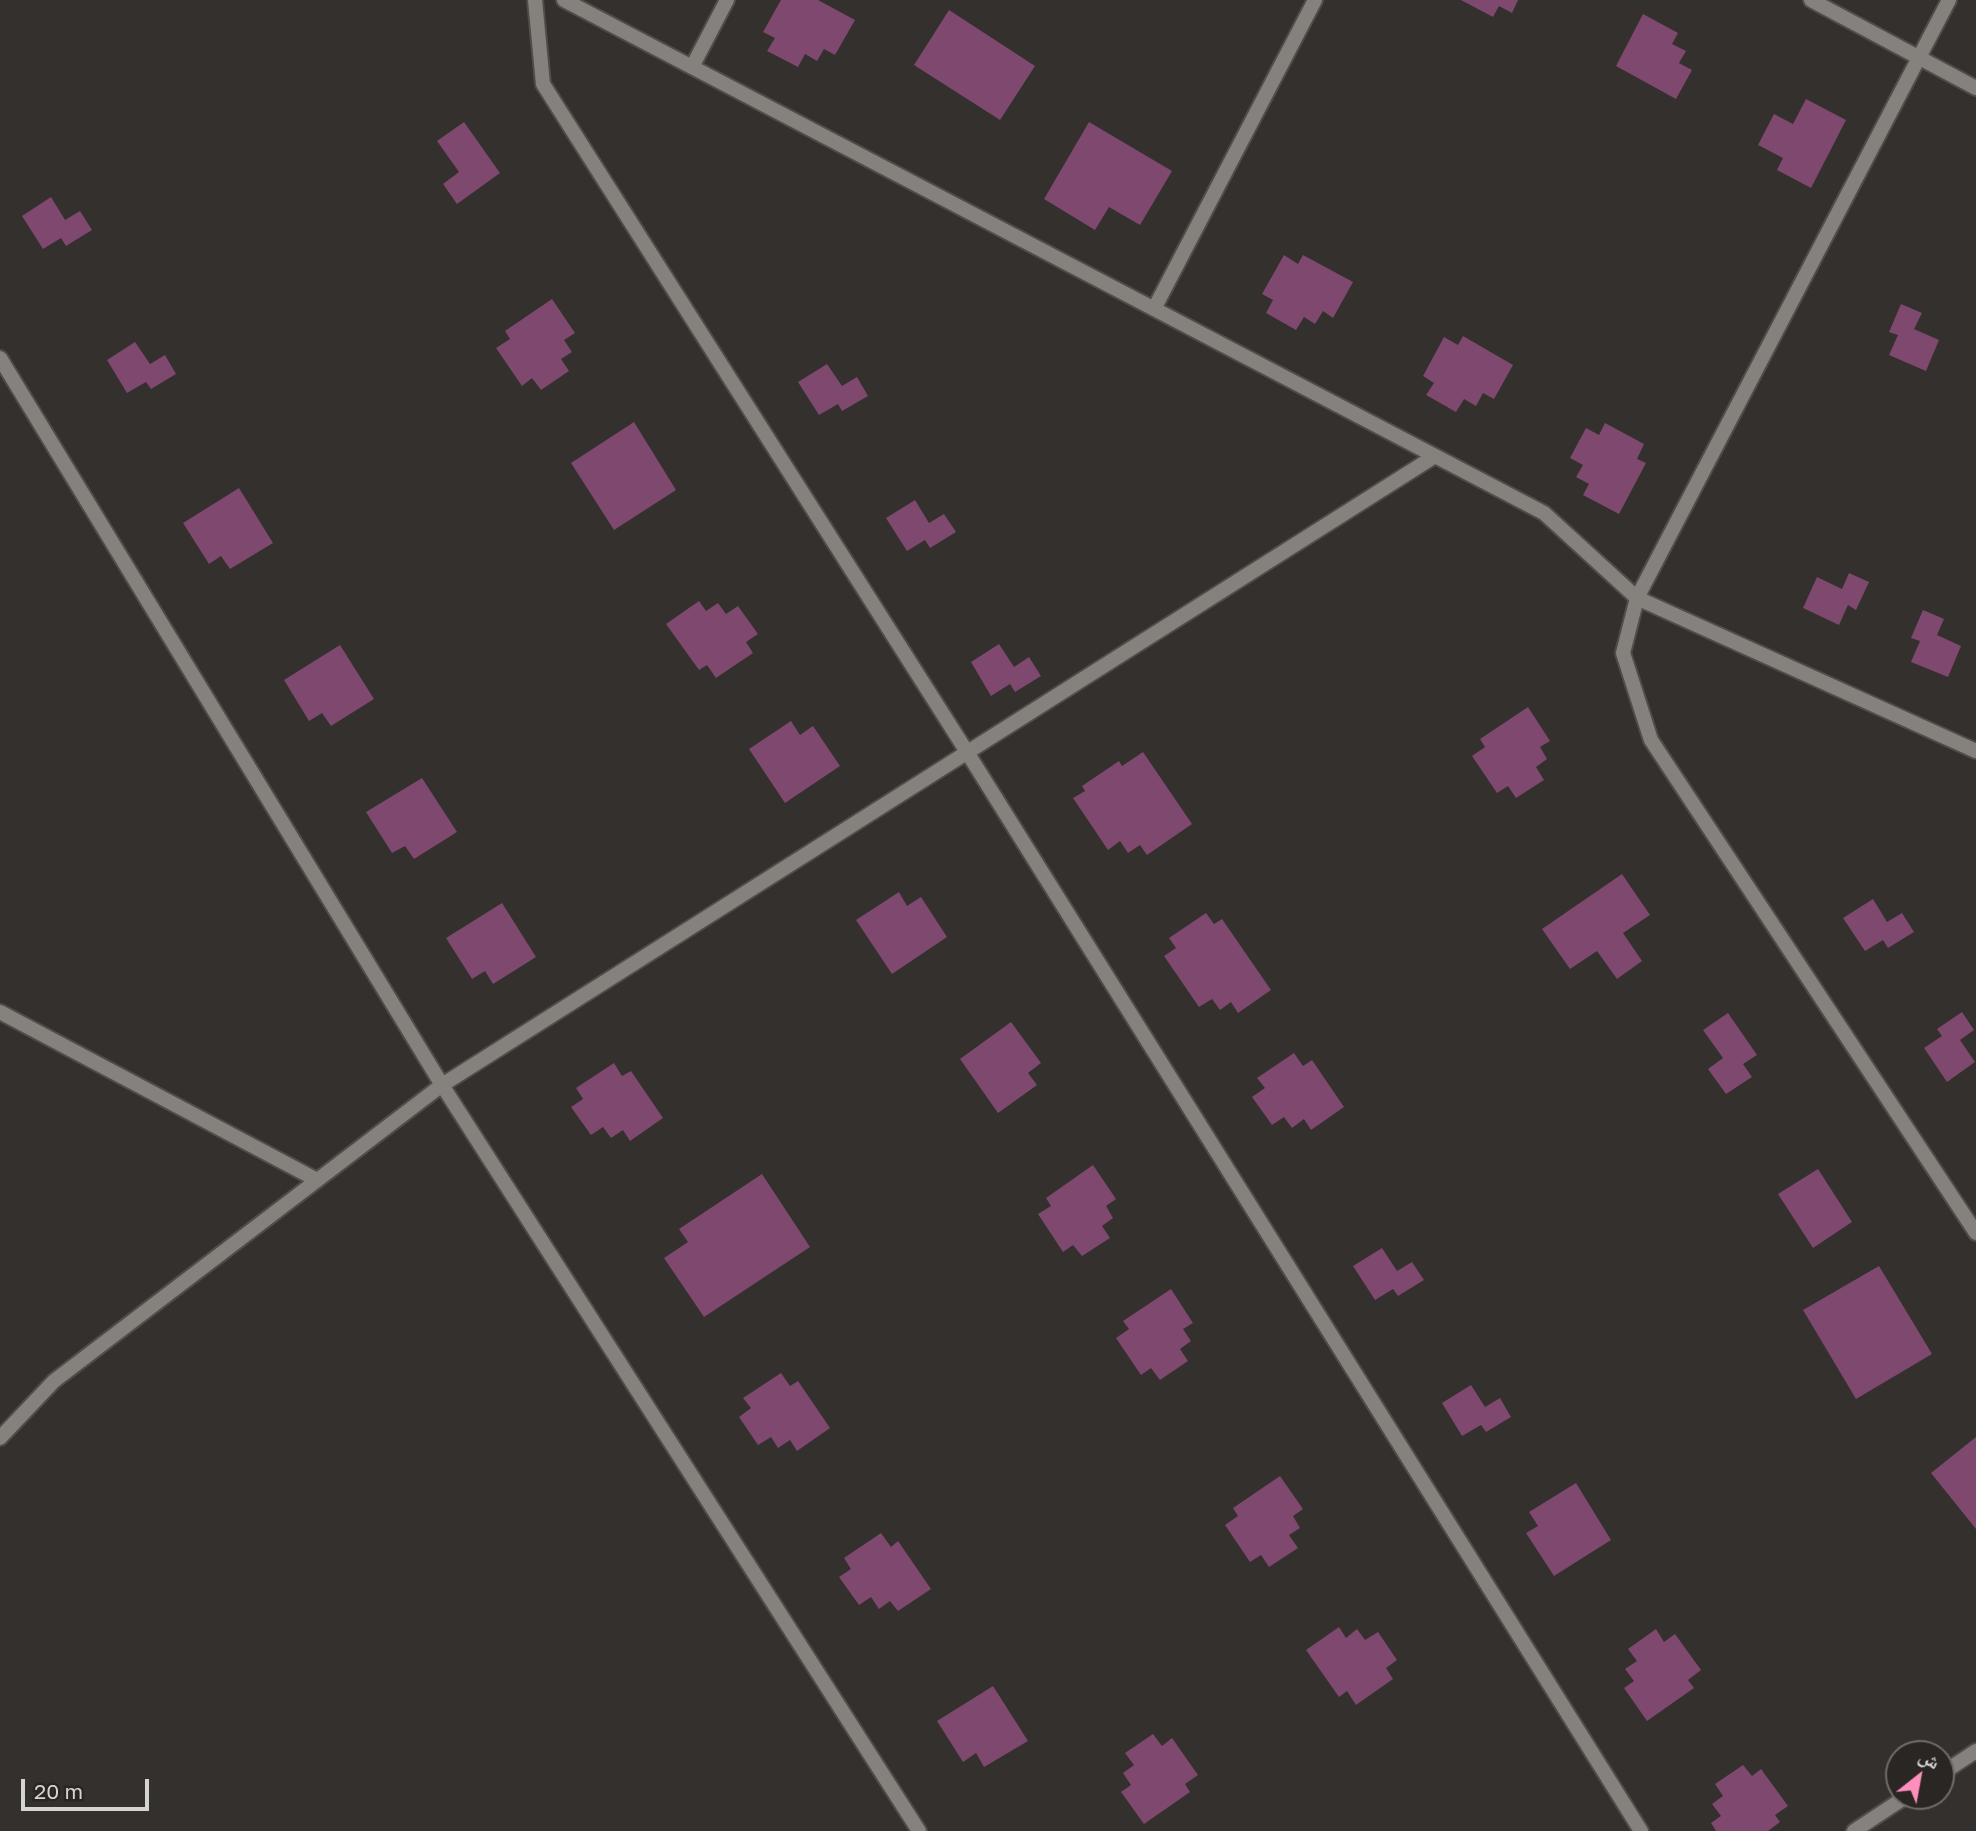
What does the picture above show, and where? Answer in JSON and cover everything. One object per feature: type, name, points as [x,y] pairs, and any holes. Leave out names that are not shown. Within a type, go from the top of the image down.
[{"type":"street","points":[[535,0],[543,84],[967,752],[1641,1831]]},
{"type":"street","points":[[564,0],[1544,513],[1637,598],[1976,751]]},
{"type":"street","points":[[692,67],[727,0]]},
{"type":"street","points":[[1154,309],[1315,0]]},
{"type":"street","points":[[1811,0],[1976,88]]},
{"type":"street","points":[[1950,0],[1637,598],[1623,653],[1651,740],[1976,1233]]},
{"type":"street","points":[[0,358],[442,1085],[919,1831]]},
{"type":"street","points":[[0,1438],[54,1381],[442,1085],[1434,457]]},
{"type":"street","points":[[0,1012],[317,1180]]},
{"type":"street","points":[[1955,1765],[1976,1751]]},
{"type":"street","points":[[1854,1831],[1886,1810]]},
{"type":"building","points":[[781,0],[818,0],[855,20],[835,55],[824,49],[817,61],[805,54],[798,67],[767,51],[775,38],[763,32]]},
{"type":"building","points":[[1461,0],[1518,0],[1512,13],[1499,6],[1493,17]]},
{"type":"building","points":[[949,10],[1035,66],[1000,120],[914,65]]},
{"type":"building","points":[[1643,14],[1678,33],[1672,44],[1686,51],[1679,63],[1692,70],[1676,99],[1616,66]]},
{"type":"building","points":[[1806,99],[1846,120],[1811,188],[1777,170],[1783,158],[1758,145],[1774,114],[1793,124]]},
{"type":"building","points":[[464,122],[500,173],[457,204],[443,184],[459,172],[437,141]]},
{"type":"building","points":[[1089,122],[1172,171],[1140,225],[1109,207],[1095,230],[1044,199]]},
{"type":"building","points":[[51,197],[65,220],[80,211],[92,230],[66,246],[61,238],[43,249],[22,216]]},
{"type":"building","points":[[1284,255],[1298,264],[1303,255],[1353,282],[1333,318],[1323,311],[1315,324],[1304,317],[1296,330],[1266,313],[1273,300],[1262,294]]},
{"type":"building","points":[[552,299],[575,333],[564,340],[572,352],[561,359],[569,371],[541,390],[532,378],[522,386],[496,348],[510,339],[505,331]]},
{"type":"building","points":[[1901,304],[1922,313],[1914,329],[1939,340],[1926,371],[1889,355],[1898,335],[1889,332]]},
{"type":"building","points":[[1463,336],[1513,365],[1494,399],[1483,393],[1476,406],[1464,399],[1456,412],[1426,395],[1434,383],[1423,376],[1444,337],[1458,345]]},
{"type":"building","points":[[135,342],[150,364],[165,355],[176,374],[151,389],[146,382],[127,393],[107,360]]},
{"type":"building","points":[[827,364],[842,386],[857,377],[868,396],[842,411],[838,404],[819,415],[798,382]]},
{"type":"building","points":[[634,422],[676,490],[614,530],[571,463]]},
{"type":"building","points":[[1605,423],[1644,444],[1637,459],[1646,463],[1619,514],[1583,495],[1589,484],[1576,477],[1583,465],[1570,458],[1586,428],[1599,435]]},
{"type":"building","points":[[239,488],[273,543],[230,569],[221,556],[209,564],[183,523]]},
{"type":"building","points":[[915,500],[929,523],[944,514],[956,532],[930,548],[925,540],[907,551],[886,518]]},
{"type":"building","points":[[1849,573],[1869,582],[1856,610],[1848,605],[1839,625],[1803,608],[1817,577],[1842,589]]},
{"type":"building","points":[[699,601],[706,611],[718,603],[726,614],[738,606],[758,634],[746,642],[753,653],[716,678],[707,665],[699,670],[666,624]]},
{"type":"building","points":[[1923,610],[1944,619],[1937,635],[1961,646],[1948,677],[1911,662],[1920,641],[1911,638]]},
{"type":"building","points":[[999,644],[1014,667],[1029,657],[1041,676],[1015,692],[1010,684],[991,696],[971,662]]},
{"type":"building","points":[[340,645],[374,699],[331,726],[322,713],[309,721],[284,680]]},
{"type":"building","points":[[1528,707],[1550,741],[1540,747],[1547,759],[1536,767],[1544,780],[1516,798],[1508,786],[1497,793],[1472,756],[1485,747],[1480,739]]},
{"type":"building","points":[[791,721],[800,735],[813,726],[840,766],[785,803],[749,749]]},
{"type":"building","points":[[1143,752],[1192,824],[1147,855],[1140,845],[1128,853],[1120,841],[1108,850],[1073,798],[1085,791],[1082,786],[1119,761],[1122,766]]},
{"type":"building","points":[[422,778],[457,832],[414,859],[405,846],[392,853],[366,812]]},
{"type":"building","points":[[1622,874],[1650,915],[1623,933],[1642,961],[1617,979],[1597,951],[1570,969],[1542,929]]},
{"type":"building","points":[[899,892],[907,906],[921,897],[947,937],[892,974],[856,920]]},
{"type":"building","points":[[1873,899],[1887,922],[1902,913],[1914,932],[1888,948],[1883,940],[1865,951],[1843,918]]},
{"type":"building","points":[[502,903],[536,957],[493,984],[485,971],[472,979],[446,938]]},
{"type":"building","points":[[1206,913],[1214,924],[1222,919],[1271,990],[1238,1013],[1231,1002],[1220,1010],[1212,999],[1199,1007],[1164,956],[1176,948],[1169,938]]},
{"type":"building","points":[[1962,1012],[1974,1030],[1960,1040],[1975,1062],[1947,1082],[1924,1048],[1942,1036],[1937,1029]]},
{"type":"building","points":[[1728,1013],[1757,1055],[1743,1064],[1752,1077],[1726,1094],[1708,1069],[1723,1058],[1703,1030]]},
{"type":"building","points":[[1011,1022],[1041,1063],[1028,1073],[1037,1085],[998,1113],[960,1059]]},
{"type":"building","points":[[1294,1053],[1303,1066],[1312,1060],[1344,1107],[1311,1130],[1304,1119],[1292,1128],[1284,1117],[1272,1125],[1252,1097],[1265,1088],[1257,1078]]},
{"type":"building","points":[[614,1063],[622,1076],[631,1071],[663,1118],[630,1141],[623,1130],[611,1138],[603,1127],[591,1135],[571,1107],[583,1099],[576,1088]]},
{"type":"building","points":[[1093,1165],[1116,1199],[1106,1206],[1113,1218],[1102,1226],[1110,1238],[1082,1256],[1073,1245],[1063,1252],[1038,1214],[1051,1206],[1046,1198]]},
{"type":"building","points":[[1818,1169],[1852,1222],[1813,1248],[1778,1194]]},
{"type":"building","points":[[762,1174],[810,1247],[704,1317],[664,1258],[688,1242],[679,1229]]},
{"type":"building","points":[[1382,1248],[1397,1271],[1412,1262],[1424,1280],[1398,1296],[1393,1289],[1375,1300],[1353,1266]]},
{"type":"building","points":[[1879,1266],[1932,1354],[1856,1399],[1803,1310]]},
{"type":"building","points":[[1171,1289],[1193,1323],[1183,1329],[1191,1341],[1180,1349],[1188,1361],[1160,1380],[1151,1368],[1141,1375],[1116,1338],[1129,1329],[1123,1321]]},
{"type":"building","points":[[781,1373],[790,1386],[798,1381],[830,1428],[797,1451],[790,1440],[778,1448],[771,1437],[758,1445],[739,1417],[751,1408],[743,1398]]},
{"type":"building","points":[[1471,1385],[1485,1407],[1500,1398],[1511,1417],[1486,1432],[1481,1425],[1462,1436],[1442,1403]]},
{"type":"building","points":[[1976,1437],[1976,1529],[1931,1473]]},
{"type":"building","points":[[1280,1476],[1303,1509],[1293,1516],[1300,1528],[1289,1535],[1298,1548],[1269,1567],[1261,1555],[1250,1562],[1225,1525],[1238,1516],[1233,1508]]},
{"type":"building","points":[[1576,1483],[1611,1540],[1554,1576],[1526,1533],[1538,1526],[1529,1512]]},
{"type":"building","points":[[881,1533],[891,1547],[898,1541],[931,1589],[898,1611],[890,1601],[879,1609],[871,1597],[859,1605],[839,1577],[851,1569],[844,1558]]},
{"type":"building","points":[[1339,1627],[1346,1638],[1357,1629],[1365,1640],[1378,1632],[1397,1660],[1386,1668],[1393,1679],[1356,1705],[1347,1691],[1339,1697],[1306,1650]]},
{"type":"building","points":[[1656,1629],[1664,1642],[1675,1634],[1701,1670],[1688,1680],[1694,1688],[1647,1721],[1624,1688],[1634,1681],[1625,1669],[1637,1661],[1628,1649]]},
{"type":"building","points":[[993,1686],[1028,1741],[984,1767],[976,1753],[963,1762],[937,1721]]},
{"type":"building","points":[[1153,1734],[1162,1746],[1172,1738],[1198,1775],[1185,1784],[1190,1792],[1144,1824],[1121,1792],[1131,1785],[1123,1773],[1134,1765],[1125,1753]]},
{"type":"building","points":[[1743,1765],[1752,1776],[1761,1769],[1788,1806],[1775,1815],[1780,1822],[1768,1831],[1716,1831],[1711,1823],[1721,1816],[1712,1804],[1723,1796],[1715,1784]]}]
